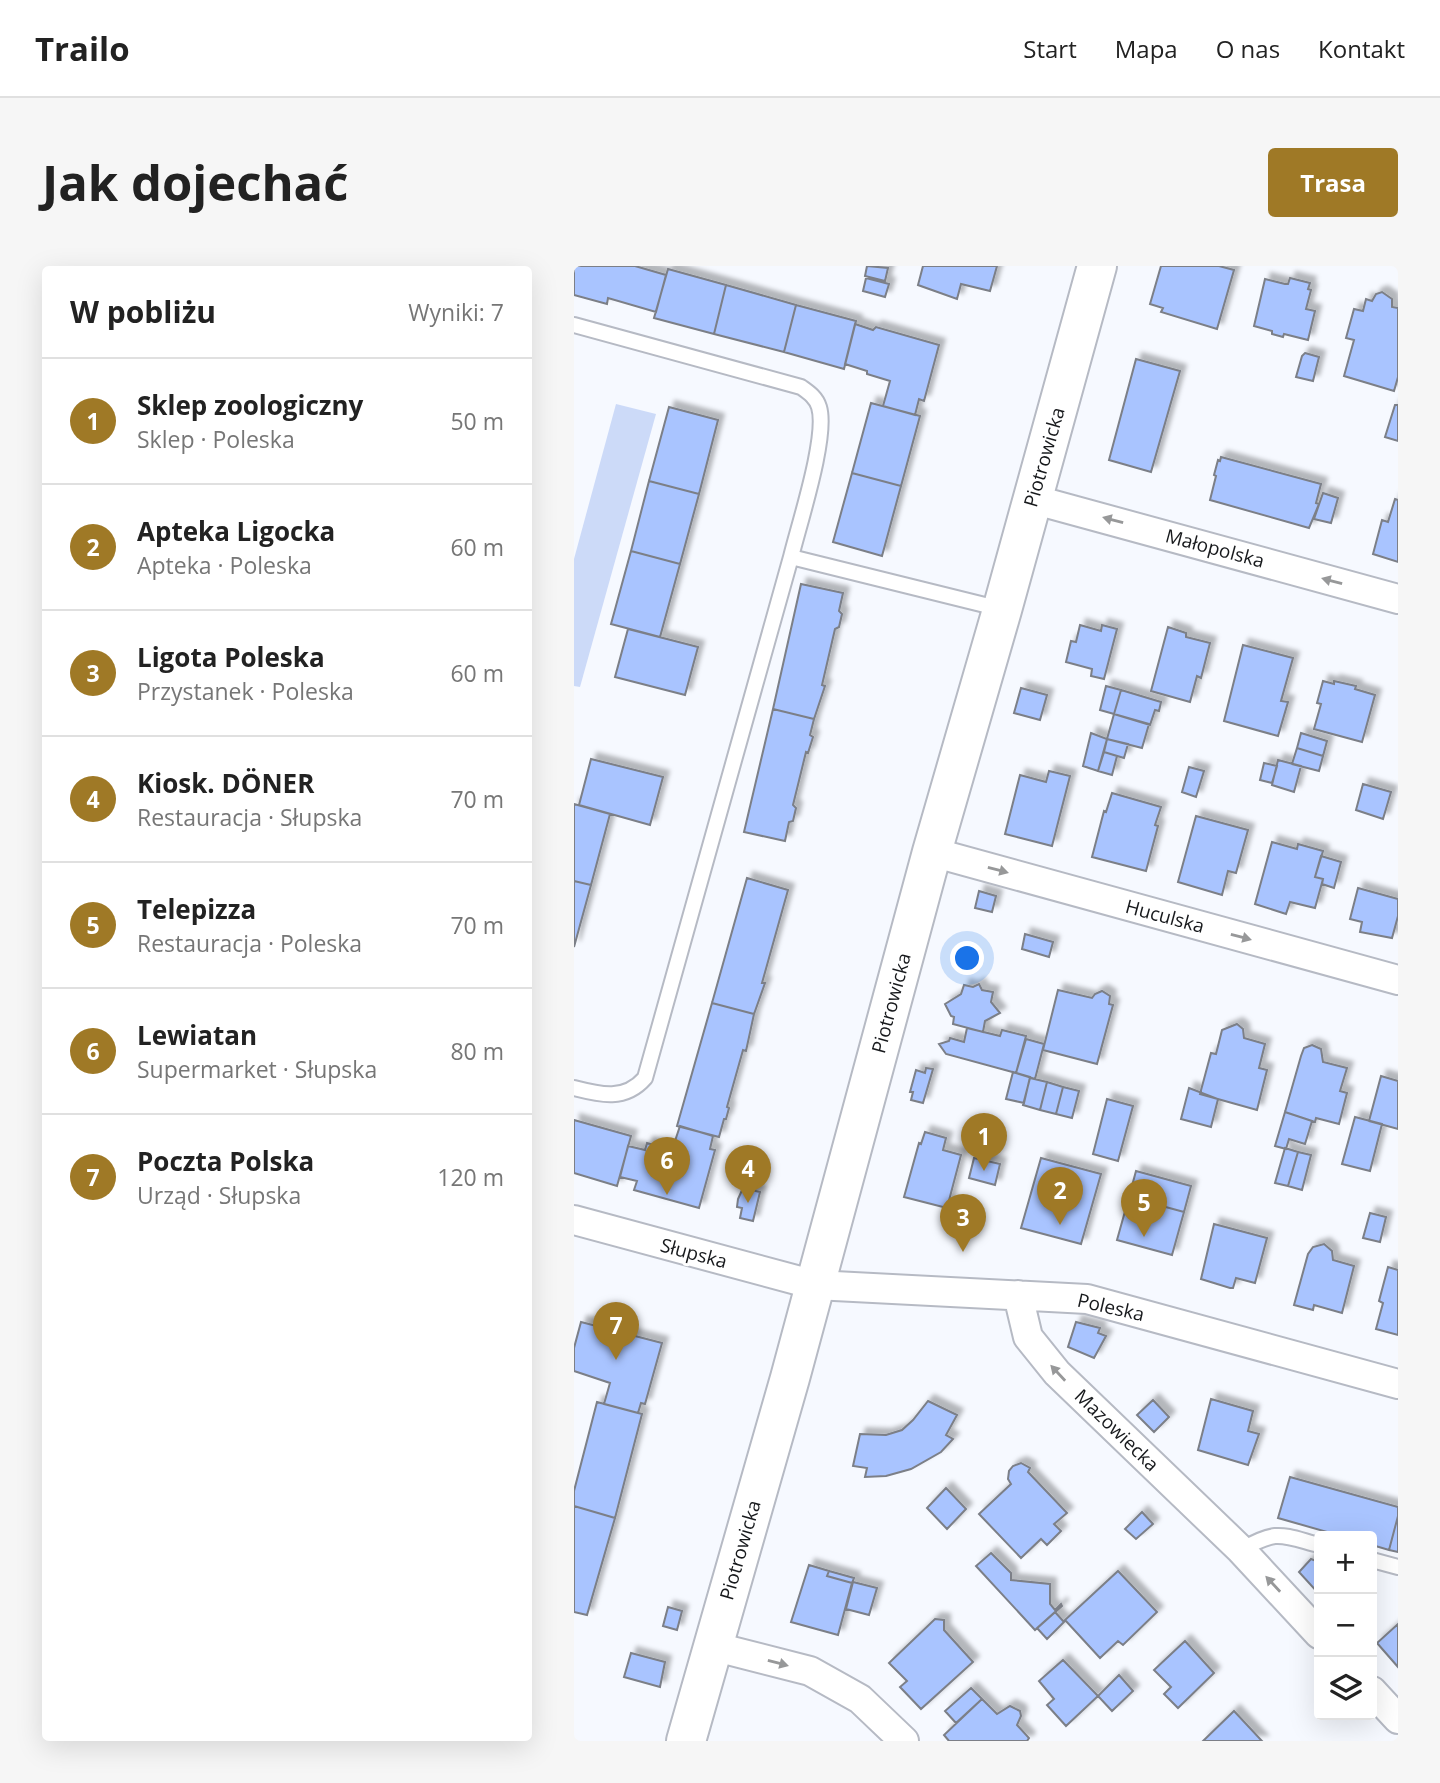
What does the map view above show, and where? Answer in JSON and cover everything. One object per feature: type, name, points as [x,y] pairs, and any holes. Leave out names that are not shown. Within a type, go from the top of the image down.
[{"type":"street","name":"Piotrowicka","points":[[686,1741],[815,1286],[932,852],[1097,266]]},
{"type":"street","name":"Małopolska","points":[[1032,499],[1398,599]]},
{"type":"street","name":"Huculska","points":[[932,852],[1398,980]]},
{"type":"street","name":"Słupska","points":[[574,1220],[815,1286]]},
{"type":"street","name":"Poleska","points":[[815,1286],[1087,1299],[1398,1384]]},
{"type":"street","name":"Mazowiecka","points":[[1018,1295],[1028,1337],[1057,1373],[1241,1550],[1314,1629]]},
{"type":"street","points":[[712,1647],[810,1671],[860,1699],[904,1741]]},
{"type":"street","points":[[1377,1696],[1398,1719]]},
{"type":"lane","points":[[574,325],[801,387],[812,395],[819,405],[821,424],[818,449],[791,557],[645,1078],[636,1088],[621,1095],[598,1094],[574,1088]]},
{"type":"lane","points":[[791,557],[1002,610]]},
{"type":"lane","points":[[1241,1550],[1265,1537],[1278,1534],[1314,1544]]},
{"type":"lane","points":[[1377,1561],[1398,1567]]},
{"type":"shaded area","points":[[616,404],[656,414],[580,687],[574,686],[574,559]]},
{"type":"building","points":[[574,266],[635,266],[666,275],[656,312],[608,298],[607,304],[574,295]]},
{"type":"building","points":[[867,266],[888,268],[885,281],[865,276]]},
{"type":"building","points":[[923,266],[997,266],[990,291],[961,284],[957,299],[918,285]]},
{"type":"building","points":[[1161,266],[1219,266],[1234,270],[1217,329],[1161,312],[1163,308],[1150,304]]},
{"type":"building","points":[[668,269],[726,285],[714,334],[654,318]]},
{"type":"building","points":[[866,278],[889,284],[885,297],[863,291]]},
{"type":"building","points":[[1290,278],[1310,283],[1306,309],[1315,311],[1308,340],[1284,334],[1283,337],[1254,326],[1265,279],[1288,284]]},
{"type":"building","points":[[726,285],[796,305],[784,352],[714,334]]},
{"type":"building","points":[[1382,292],[1392,299],[1392,307],[1398,308],[1398,377],[1394,391],[1344,376],[1354,340],[1346,338],[1354,309],[1363,311],[1366,299],[1372,301],[1376,294]]},
{"type":"building","points":[[796,305],[856,321],[844,369],[784,352]]},
{"type":"building","points":[[855,324],[873,330],[876,327],[939,345],[924,401],[919,399],[915,415],[883,406],[890,381],[845,364]]},
{"type":"building","points":[[1305,353],[1319,357],[1313,381],[1296,377]]},
{"type":"building","points":[[1136,359],[1180,371],[1151,472],[1109,460]]},
{"type":"building","points":[[871,403],[920,416],[901,486],[852,473]]},
{"type":"building","points":[[1395,405],[1398,405],[1398,441],[1385,437]]},
{"type":"building","points":[[669,407],[718,420],[699,494],[649,481]]},
{"type":"building","points":[[1221,457],[1321,484],[1316,503],[1319,504],[1309,528],[1210,500],[1216,476],[1214,475]]},
{"type":"building","points":[[852,473],[901,486],[882,556],[833,542]]},
{"type":"building","points":[[649,481],[699,494],[680,564],[631,551]]},
{"type":"building","points":[[1323,493],[1338,498],[1331,523],[1314,519]]},
{"type":"building","points":[[1395,499],[1398,500],[1398,562],[1373,554],[1382,520],[1388,522]]},
{"type":"building","points":[[631,551],[680,564],[660,637],[611,624]]},
{"type":"building","points":[[801,584],[843,593],[839,611],[842,614],[839,627],[835,629],[822,685],[825,686],[814,719],[773,709]]},
{"type":"building","points":[[1080,625],[1101,631],[1102,625],[1117,629],[1104,679],[1091,676],[1092,669],[1066,662],[1071,641],[1076,642]]},
{"type":"building","points":[[1168,627],[1186,633],[1186,637],[1210,643],[1201,678],[1197,676],[1190,702],[1151,691]]},
{"type":"building","points":[[628,629],[698,647],[685,695],[615,677]]},
{"type":"building","points":[[1243,645],[1293,658],[1281,701],[1288,702],[1278,736],[1224,721]]},
{"type":"building","points":[[1323,681],[1356,686],[1355,689],[1375,695],[1362,742],[1314,729],[1321,704],[1317,703]]},
{"type":"building","points":[[1106,686],[1121,690],[1114,714],[1100,710]]},
{"type":"building","points":[[1021,688],[1047,695],[1040,720],[1014,713]]},
{"type":"building","points":[[1121,690],[1161,702],[1150,725],[1114,714]]},
{"type":"building","points":[[773,709],[814,719],[810,735],[813,737],[808,753],[806,752],[793,805],[796,808],[793,821],[789,822],[785,841],[744,832]]},
{"type":"building","points":[[1114,714],[1149,724],[1142,748],[1107,739]]},
{"type":"building","points":[[1091,733],[1107,739],[1098,771],[1083,766]]},
{"type":"building","points":[[1301,733],[1327,741],[1323,756],[1297,748]]},
{"type":"building","points":[[1107,739],[1128,744],[1124,758],[1104,752]]},
{"type":"building","points":[[1297,748],[1323,756],[1319,771],[1292,764]]},
{"type":"building","points":[[1104,752],[1117,756],[1112,775],[1098,771]]},
{"type":"building","points":[[591,759],[663,777],[650,825],[579,805]]},
{"type":"building","points":[[1278,760],[1301,766],[1294,792],[1272,785]]},
{"type":"building","points":[[1264,763],[1277,766],[1272,783],[1260,780]]},
{"type":"building","points":[[1189,767],[1204,771],[1196,797],[1182,792]]},
{"type":"building","points":[[1049,771],[1070,776],[1052,846],[1005,834],[1020,775],[1046,782]]},
{"type":"building","points":[[1363,784],[1391,792],[1383,819],[1356,810]]},
{"type":"building","points":[[1112,793],[1161,807],[1146,871],[1092,857],[1104,811],[1106,812]]},
{"type":"building","points":[[574,804],[610,814],[591,885],[574,881]]},
{"type":"building","points":[[1196,816],[1248,830],[1236,873],[1228,871],[1222,895],[1178,882]]},
{"type":"building","points":[[1272,842],[1297,849],[1298,844],[1323,851],[1315,877],[1323,879],[1315,908],[1290,902],[1286,914],[1255,904]]},
{"type":"building","points":[[1321,856],[1341,862],[1334,888],[1322,884],[1323,879],[1315,877]]},
{"type":"building","points":[[747,878],[788,890],[762,983],[765,983],[754,1014],[712,1003]]},
{"type":"building","points":[[574,881],[591,885],[574,947]]},
{"type":"building","points":[[1358,888],[1398,899],[1398,916],[1392,938],[1360,932],[1362,922],[1350,919]]},
{"type":"building","points":[[979,891],[996,896],[992,912],[975,908]]},
{"type":"building","points":[[1025,934],[1053,942],[1049,957],[1022,949]]},
{"type":"building","points":[[979,984],[982,990],[993,992],[991,1002],[1000,1013],[985,1021],[983,1032],[953,1024],[954,1017],[945,1004],[961,994],[964,985],[973,987]]},
{"type":"building","points":[[1058,990],[1092,998],[1102,991],[1110,996],[1109,1004],[1113,1005],[1097,1064],[1043,1050]]},
{"type":"building","points":[[712,1003],[754,1014],[746,1051],[743,1050],[719,1137],[677,1126]]},
{"type":"building","points":[[1237,1024],[1243,1029],[1244,1038],[1265,1044],[1259,1068],[1267,1070],[1257,1110],[1200,1094],[1211,1053],[1216,1054],[1222,1030]]},
{"type":"building","points":[[967,1028],[1000,1036],[1002,1030],[1026,1036],[1016,1073],[946,1054],[939,1044],[949,1041],[950,1038],[964,1042]]},
{"type":"building","points":[[1026,1039],[1044,1044],[1035,1079],[1016,1073]]},
{"type":"building","points":[[1312,1045],[1321,1049],[1323,1062],[1347,1068],[1340,1091],[1347,1093],[1339,1124],[1316,1118],[1315,1122],[1285,1112],[1304,1048]]},
{"type":"building","points":[[926,1068],[933,1069],[923,1103],[911,1100],[913,1092],[910,1092],[916,1070],[925,1073]]},
{"type":"building","points":[[1013,1072],[1030,1077],[1024,1103],[1006,1099]]},
{"type":"building","points":[[1381,1076],[1398,1081],[1398,1129],[1369,1121]]},
{"type":"building","points":[[1030,1078],[1047,1082],[1040,1110],[1023,1105]]},
{"type":"building","points":[[1047,1082],[1063,1087],[1056,1114],[1040,1110]]},
{"type":"building","points":[[1063,1087],[1079,1091],[1072,1118],[1056,1114]]},
{"type":"building","points":[[1189,1088],[1218,1099],[1211,1127],[1181,1119]]},
{"type":"building","points":[[1107,1099],[1133,1106],[1118,1161],[1093,1154]]},
{"type":"building","points":[[1285,1112],[1312,1121],[1305,1144],[1289,1139],[1286,1149],[1275,1146]]},
{"type":"building","points":[[1355,1117],[1382,1124],[1370,1171],[1342,1164]]},
{"type":"building","points":[[574,1120],[631,1136],[617,1186],[574,1173]]},
{"type":"building","points":[[680,1126],[713,1136],[710,1149],[715,1150],[699,1208],[634,1190],[637,1181],[620,1177],[628,1146],[645,1150],[647,1143],[672,1150]]},
{"type":"building","points":[[925,1132],[946,1138],[943,1150],[961,1155],[947,1208],[904,1197],[919,1143],[921,1144]]},
{"type":"building","points":[[1285,1148],[1298,1152],[1288,1186],[1275,1183]]},
{"type":"building","points":[[1298,1152],[1311,1155],[1302,1190],[1288,1186]]},
{"type":"building","points":[[974,1158],[1000,1164],[995,1185],[969,1178]]},
{"type":"building","points":[[1041,1158],[1101,1174],[1081,1244],[1021,1228]]},
{"type":"building","points":[[1136,1171],[1191,1186],[1184,1212],[1129,1197]]},
{"type":"building","points":[[743,1188],[760,1192],[753,1221],[740,1218],[742,1208],[737,1207]]},
{"type":"building","points":[[1129,1197],[1184,1212],[1172,1255],[1117,1240]]},
{"type":"building","points":[[1370,1213],[1386,1217],[1380,1242],[1363,1238]]},
{"type":"building","points":[[1214,1224],[1267,1238],[1255,1283],[1236,1278],[1233,1288],[1230,1288],[1201,1279]]},
{"type":"building","points":[[1324,1244],[1332,1251],[1333,1260],[1354,1266],[1342,1313],[1314,1305],[1313,1310],[1294,1305],[1308,1254],[1313,1247]]},
{"type":"building","points":[[1388,1267],[1398,1270],[1398,1335],[1376,1329],[1383,1303],[1379,1301]]},
{"type":"building","points":[[581,1322],[662,1343],[645,1404],[641,1403],[638,1413],[604,1404],[610,1383],[574,1371],[574,1348]]},
{"type":"building","points":[[1076,1322],[1100,1328],[1098,1333],[1106,1336],[1094,1358],[1068,1347]]},
{"type":"building","points":[[1211,1399],[1253,1411],[1248,1431],[1259,1434],[1248,1465],[1198,1450]]},
{"type":"building","points":[[1153,1400],[1169,1417],[1154,1432],[1137,1415]]},
{"type":"building","points":[[928,1401],[957,1415],[946,1435],[953,1439],[941,1452],[911,1469],[886,1476],[865,1477],[867,1468],[853,1466],[860,1434],[886,1435],[902,1430]]},
{"type":"building","points":[[597,1402],[642,1414],[615,1518],[574,1506],[574,1491]]},
{"type":"building","points":[[1021,1463],[1030,1468],[1028,1472],[1067,1513],[1054,1524],[1061,1531],[1047,1545],[1041,1539],[1021,1558],[979,1514],[1011,1484],[1008,1479],[1009,1471]]},
{"type":"building","points":[[1290,1477],[1398,1507],[1389,1550],[1377,1546],[1377,1531],[1324,1531],[1278,1518]]},
{"type":"building","points":[[946,1488],[966,1509],[947,1529],[927,1508]]},
{"type":"building","points":[[574,1506],[615,1518],[587,1615],[574,1612]]},
{"type":"building","points":[[1142,1512],[1153,1524],[1136,1539],[1125,1529]]},
{"type":"building","points":[[1398,1516],[1398,1552],[1389,1550]]},
{"type":"building","points":[[991,1553],[1011,1573],[1011,1580],[1050,1584],[1050,1604],[1055,1610],[1061,1604],[1062,1606],[1035,1630],[976,1566]]},
{"type":"building","points":[[1311,1559],[1314,1560],[1314,1588],[1299,1572]]},
{"type":"building","points":[[809,1565],[829,1571],[827,1576],[852,1583],[838,1635],[791,1622]]},
{"type":"building","points":[[829,1571],[854,1578],[852,1583],[827,1576]]},
{"type":"building","points":[[1118,1571],[1157,1612],[1123,1645],[1118,1641],[1100,1658],[1065,1620]]},
{"type":"building","points":[[853,1582],[877,1588],[869,1615],[846,1609]]},
{"type":"building","points":[[668,1607],[682,1611],[677,1630],[663,1626]]},
{"type":"building","points":[[1055,1612],[1064,1622],[1047,1639],[1037,1628]]},
{"type":"building","points":[[935,1619],[944,1620],[944,1630],[973,1662],[921,1709],[900,1687],[907,1681],[889,1663]]},
{"type":"building","points":[[1398,1624],[1398,1667],[1377,1643]]},
{"type":"building","points":[[1185,1641],[1214,1673],[1178,1708],[1164,1694],[1171,1687],[1154,1670]]},
{"type":"building","points":[[631,1653],[665,1662],[660,1687],[624,1677]]},
{"type":"building","points":[[1063,1660],[1098,1696],[1066,1726],[1047,1705],[1054,1699],[1039,1681]]},
{"type":"building","points":[[1119,1675],[1133,1691],[1112,1711],[1098,1696]]},
{"type":"building","points":[[971,1688],[982,1699],[956,1723],[945,1711]]},
{"type":"building","points":[[982,1699],[997,1714],[1010,1706],[1020,1711],[1017,1725],[1029,1738],[1027,1741],[949,1741],[944,1735]]},
{"type":"building","points":[[1234,1711],[1262,1741],[1203,1741]]},
{"type":"place","name":"Sklep zoologiczny","points":[[984,1171]]},
{"type":"place","name":"Lewiatan","points":[[667,1195]]},
{"type":"place","name":"Kiosk. DÖNER","points":[[748,1203]]},
{"type":"place","name":"Apteka Ligocka","points":[[1060,1225]]},
{"type":"place","name":"Telepizza","points":[[1144,1237]]},
{"type":"place","name":"Ligota Poleska","points":[[963,1252]]},
{"type":"place","name":"Poczta Polska","points":[[616,1360]]}]
